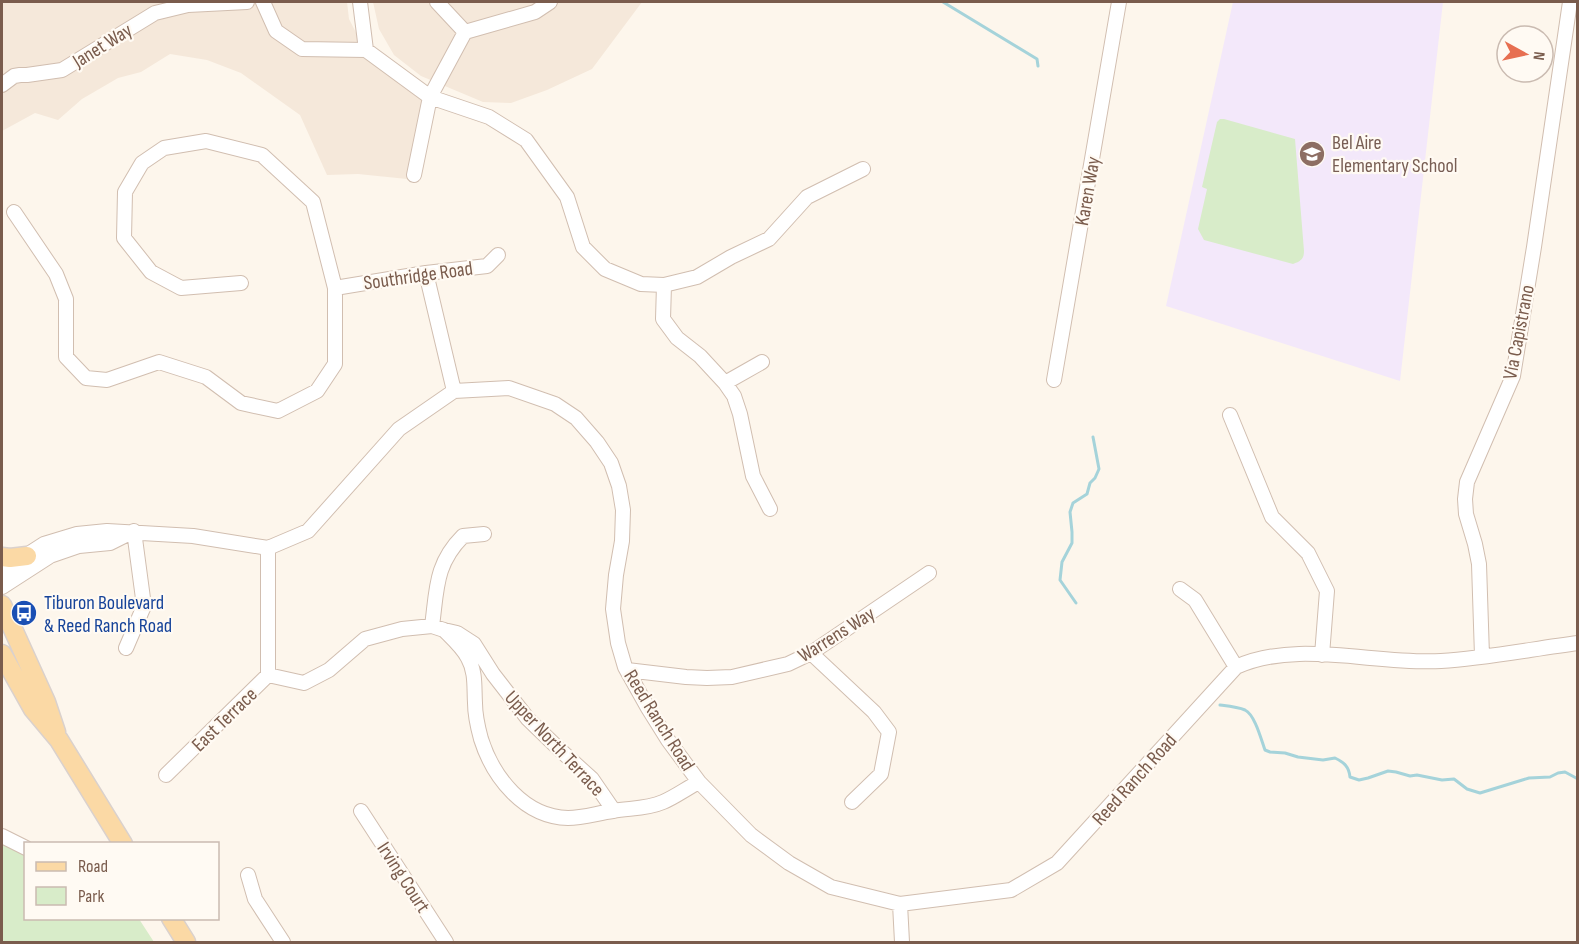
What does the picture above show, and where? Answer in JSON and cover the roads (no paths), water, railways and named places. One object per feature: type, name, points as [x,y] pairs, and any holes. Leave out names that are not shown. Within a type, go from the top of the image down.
[{"type":"main road","points":[[2,557],[27,555]]},
{"type":"main road","points":[[2,605],[46,702],[59,740]]},
{"type":"main road","points":[[2,654],[33,709],[59,740],[122,842]]},
{"type":"main road","points":[[172,920],[186,942]]},
{"type":"street","name":"Janet Way","points":[[2,85],[14,76],[62,70],[154,12],[188,5],[247,2]]},
{"type":"street","points":[[263,2],[276,31],[302,49],[366,50],[430,97],[489,117],[526,140],[567,197],[583,247],[605,269],[641,284],[664,285],[697,277],[731,257],[769,239],[807,197],[863,169]]},
{"type":"street","points":[[360,2],[366,50]]},
{"type":"street","points":[[436,2],[465,32]]},
{"type":"street","points":[[414,175],[430,97],[465,32],[535,12],[550,2]]},
{"type":"street","name":"Karen Way","points":[[1054,380],[1119,2]]},
{"type":"street","name":"Via Capistrano","points":[[1482,656],[1479,564],[1467,514],[1465,499],[1467,482],[1513,376],[1570,2]]},
{"type":"street","points":[[14,212],[56,274],[66,299],[66,357],[86,378],[107,380],[159,362],[206,377],[241,403],[278,411],[317,391],[334,364],[334,288],[313,201],[262,155],[206,141],[164,148],[142,163],[125,192],[124,238],[151,272],[181,288],[241,283]]},
{"type":"street","name":"Southridge Road","points":[[334,288],[487,266],[498,255]]},
{"type":"street","points":[[2,572],[44,544],[77,534],[134,531],[193,536],[268,548],[308,531],[399,429],[453,391],[426,273]]},
{"type":"street","points":[[664,285],[663,319],[677,338],[700,356],[734,396],[753,477],[770,509]]},
{"type":"street","points":[[725,383],[762,362]]},
{"type":"street","name":"Reed Ranch Road","points":[[453,391],[509,388],[555,404],[576,418],[589,431],[611,463],[619,486],[623,510],[613,609],[618,643],[627,670],[668,740],[699,782],[751,835],[789,863],[831,887],[900,904],[1011,890],[1057,863],[1236,667],[1250,660],[1279,654],[1441,661],[1578,643]]},
{"type":"street","points":[[1230,415],[1272,517],[1308,553],[1327,591],[1322,655]]},
{"type":"street","points":[[2,587],[50,556],[80,546],[110,543],[134,531]]},
{"type":"street","points":[[126,648],[144,606],[134,531]]},
{"type":"street","points":[[484,534],[463,536],[452,548],[438,575],[438,628],[469,659],[474,678],[476,714],[482,743],[494,768],[508,788],[526,804],[544,813],[565,818],[638,808],[663,802],[699,782]]},
{"type":"street","name":"East Terrace","points":[[166,775],[268,675],[268,548]]},
{"type":"street","name":"Warrens Way","points":[[627,670],[686,677],[732,677],[788,663],[811,653],[929,573]]},
{"type":"street","points":[[1180,590],[1195,600],[1236,667]]},
{"type":"street","points":[[268,675],[304,684],[329,670],[365,639],[402,629],[438,628]]},
{"type":"street","name":"Upper North Terrace","points":[[438,628],[458,633],[474,644],[493,674],[528,719],[592,779],[614,811]]},
{"type":"street","points":[[811,653],[874,712],[889,732],[881,774],[852,802]]},
{"type":"street","name":"Irving Court","points":[[361,811],[446,942]]},
{"type":"street","points":[[2,836],[24,847]]},
{"type":"street","points":[[248,875],[255,899],[283,942]]},
{"type":"street","points":[[900,904],[902,942]]},
{"type":"waterway","points":[[943,2],[1037,59],[1038,66]]},
{"type":"waterway","points":[[1076,603],[1060,580],[1062,562],[1072,543],[1070,512],[1073,503],[1087,494],[1090,483],[1099,469],[1093,437]]},
{"type":"waterway","points":[[1220,705],[1239,708],[1249,713],[1265,750],[1323,760],[1335,758],[1346,765],[1350,777],[1359,780],[1388,771],[1442,780],[1454,779],[1467,789],[1480,793],[1529,778],[1550,777],[1558,773],[1565,772],[1578,779]]},
{"type":"place","name":"Bel Aire Elementary School","points":[[1312,154]]},
{"type":"place","name":"Tiburon Boulevard & Reed Ranch Road","points":[[24,613]]}]
